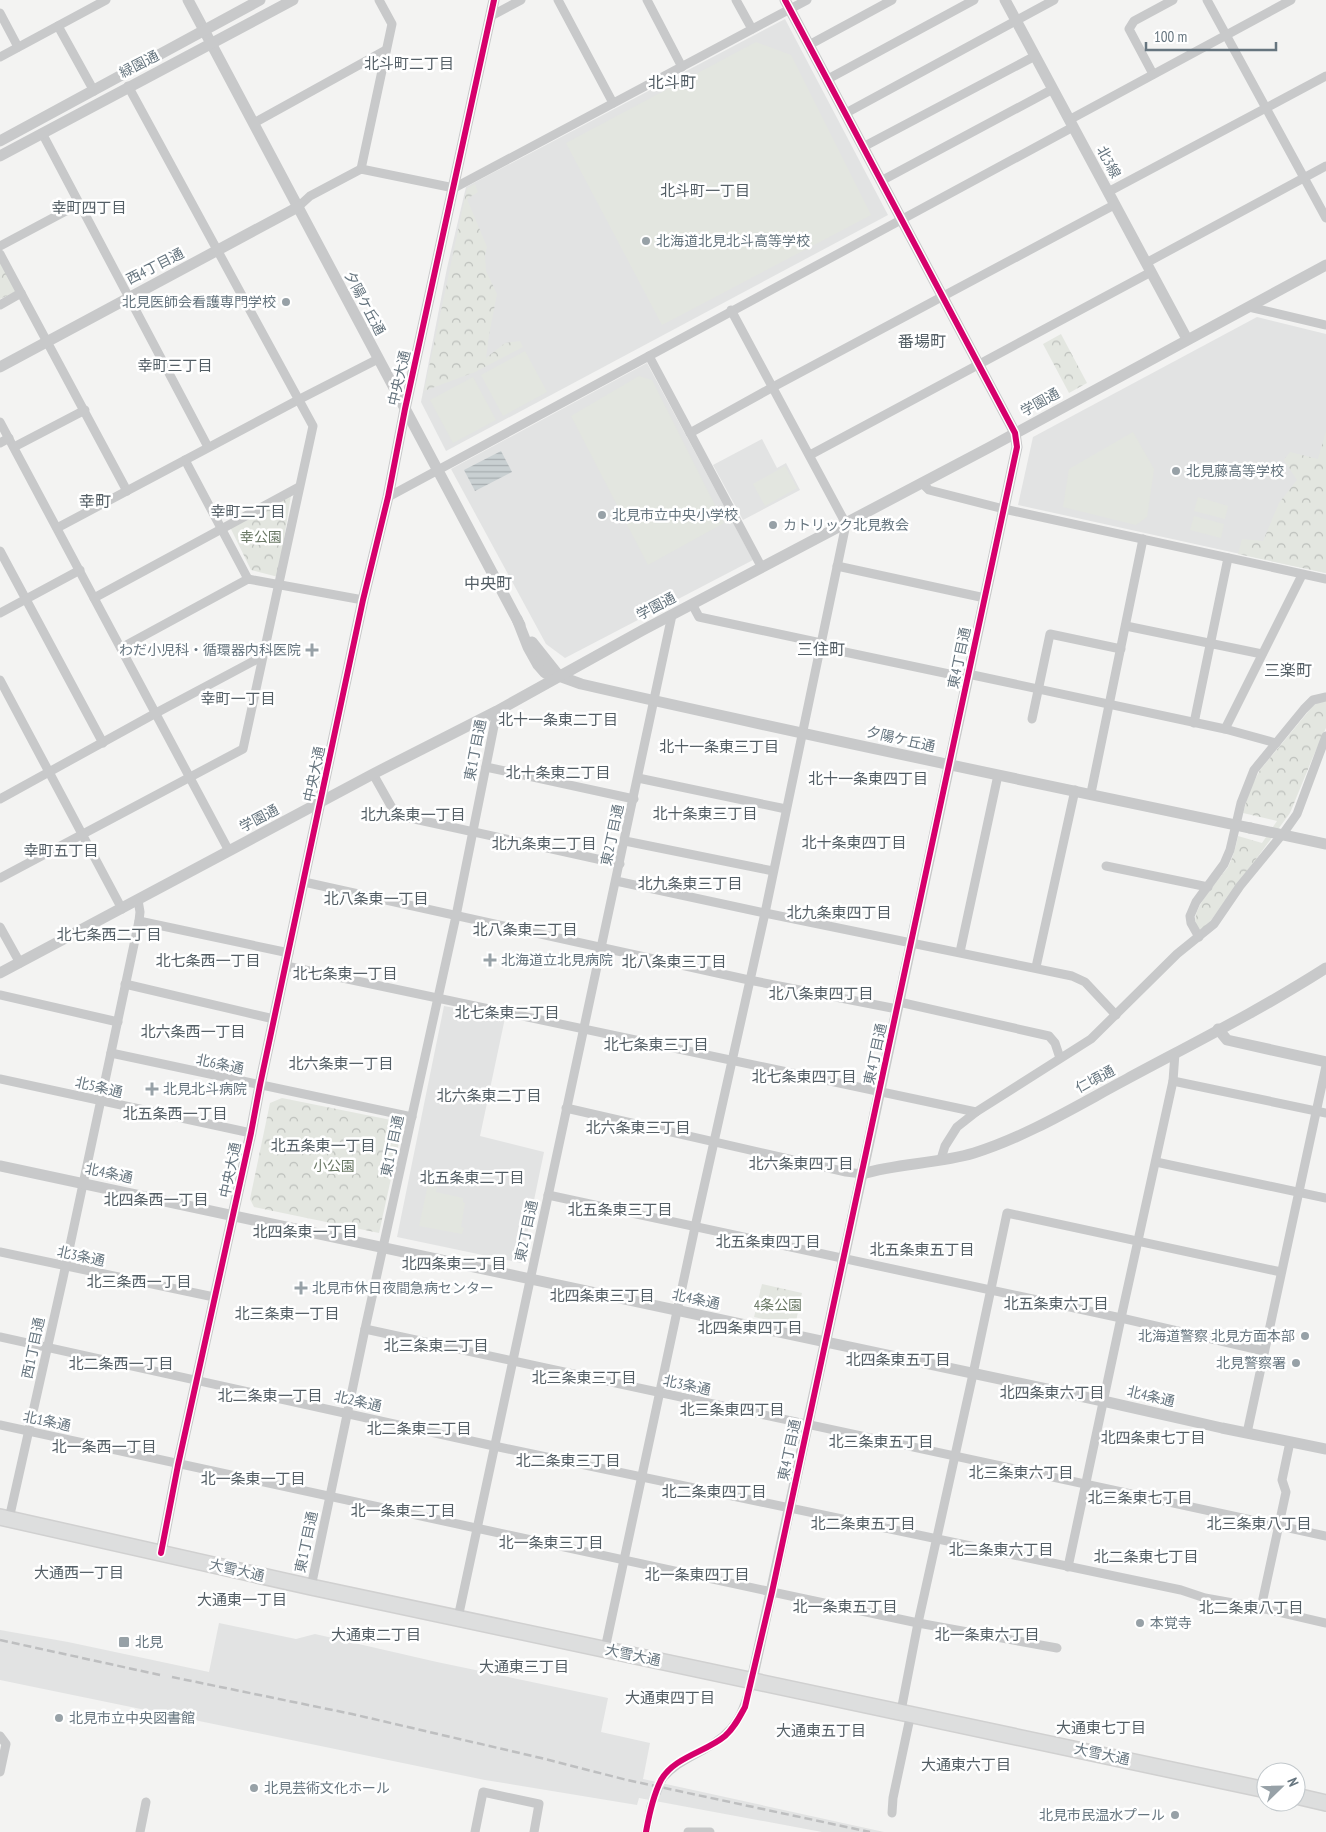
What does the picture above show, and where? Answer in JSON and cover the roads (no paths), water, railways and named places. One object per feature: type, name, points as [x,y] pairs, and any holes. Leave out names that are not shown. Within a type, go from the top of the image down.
[{"type":"highway","name":"大雪大通","points":[[4,1518],[312,1587],[1256,1788]]},
{"type":"highway","points":[[1306,1798],[1326,1803]]},
{"type":"street","points":[[0,57],[106,0]]},
{"type":"street","name":"夕陽ケ丘通","points":[[188,0],[517,619],[539,652],[560,676],[581,684],[655,701],[1326,844]]},
{"type":"street","name":"緑園通","points":[[0,142],[260,0]]},
{"type":"street","name":"緑園通","points":[[0,156],[292,0]]},
{"type":"street","points":[[361,169],[392,24],[379,0]]},
{"type":"street","name":"中央大通","points":[[161,1553],[178,1465],[251,1133],[363,600],[388,497],[405,409],[494,0]]},
{"type":"street","points":[[491,16],[521,0]]},
{"type":"street","points":[[558,0],[613,103]]},
{"type":"street","points":[[646,0],[682,67]]},
{"type":"street","points":[[736,0],[752,30]]},
{"type":"street","points":[[298,207],[310,196],[361,169],[454,188],[752,30],[788,5],[807,0]]},
{"type":"street","points":[[809,45],[892,0]]},
{"type":"street","points":[[828,79],[974,0]]},
{"type":"street","name":"北3線","points":[[1005,0],[1187,339]]},
{"type":"street","points":[[846,113],[1054,0]]},
{"type":"street","points":[[1153,74],[1129,29],[1134,21],[1173,0]]},
{"type":"street","points":[[1207,0],[1326,218]]},
{"type":"street","points":[[388,497],[731,310],[902,220],[1071,124],[1153,74],[1291,0]]},
{"type":"street","points":[[788,5],[1015,433]]},
{"type":"street","points":[[0,13],[18,47]]},
{"type":"street","points":[[58,26],[94,91]]},
{"type":"street","points":[[254,123],[386,50]]},
{"type":"street","points":[[863,147],[1035,56]]},
{"type":"street","points":[[1108,192],[1326,76]]},
{"type":"street","points":[[0,878],[243,748],[313,426],[128,86]]},
{"type":"street","points":[[881,181],[1053,89]]},
{"type":"street","points":[[42,133],[208,447]]},
{"type":"street","points":[[810,456],[979,365],[1326,166]]},
{"type":"street","points":[[0,246],[79,204]]},
{"type":"street","points":[[690,433],[772,387],[1114,205]]},
{"type":"street","name":"西4丁目通","points":[[0,366],[298,207]]},
{"type":"street","points":[[0,254],[127,491]]},
{"type":"street","name":"学園通","points":[[0,973],[373,774],[497,711],[692,604],[846,524],[1326,265]]},
{"type":"street","points":[[0,305],[21,294]]},
{"type":"street","points":[[1248,306],[1326,325]]},
{"type":"street","points":[[606,1650],[713,1143],[765,913],[846,524],[731,310]]},
{"type":"street","points":[[649,356],[762,568]]},
{"type":"street","points":[[57,528],[378,359]]},
{"type":"street","points":[[14,447],[84,410]]},
{"type":"street","points":[[0,422],[229,851]]},
{"type":"street","name":"東4丁目通","points":[[752,1680],[1004,509],[1017,447],[1015,433]]},
{"type":"street","points":[[0,443],[9,438]]},
{"type":"street","points":[[185,460],[248,579]]},
{"type":"street","points":[[922,483],[928,490],[1004,509],[1326,579]]},
{"type":"street","points":[[94,598],[299,487]]},
{"type":"street","points":[[1091,793],[1143,539]]},
{"type":"street","points":[[0,551],[103,743]]},
{"type":"street","points":[[1194,723],[1228,558]]},
{"type":"street","points":[[837,566],[985,598]]},
{"type":"street","points":[[0,613],[80,570]]},
{"type":"street","points":[[1225,729],[1302,575]]},
{"type":"street","points":[[121,648],[248,579],[363,600]]},
{"type":"street","points":[[692,604],[699,617],[821,645],[1225,729],[1276,742]]},
{"type":"street","name":"東2丁目通","points":[[458,1618],[672,615]]},
{"type":"street","points":[[1126,626],[1262,654]]},
{"type":"street","points":[[1032,719],[1050,634],[1122,649]]},
{"type":"street","points":[[0,799],[263,656]]},
{"type":"street","points":[[0,680],[122,909]]},
{"type":"street","points":[[1199,937],[1191,923],[1190,916],[1196,902],[1224,864],[1230,850],[1241,803],[1254,770],[1313,700],[1326,696]]},
{"type":"street","name":"東1丁目通","points":[[312,1587],[365,1329],[456,916],[497,711]]},
{"type":"street","points":[[941,1159],[945,1146],[957,1127],[976,1112],[1091,1038],[1177,954],[1214,924],[1240,886],[1297,814],[1326,736]]},
{"type":"street","points":[[486,767],[634,799]]},
{"type":"street","points":[[373,774],[396,815],[620,864]]},
{"type":"street","points":[[960,952],[998,775]]},
{"type":"street","points":[[638,778],[786,810]]},
{"type":"street","points":[[1036,968],[1076,790]]},
{"type":"street","points":[[625,841],[773,871]]},
{"type":"street","points":[[1106,866],[1208,887]]},
{"type":"street","points":[[616,881],[1072,976],[1085,982],[1116,1015]]},
{"type":"street","points":[[304,882],[749,980],[898,1005],[1049,1036],[1055,1043],[1060,1058]]},
{"type":"street","name":"西1丁目通","points":[[4,1518],[29,1431],[118,1022],[139,921],[138,900]]},
{"type":"street","points":[[139,921],[289,953]]},
{"type":"street","points":[[0,927],[20,963]]},
{"type":"street","points":[[286,966],[976,1112]]},
{"type":"street","name":"仁頃通","points":[[862,1174],[881,1168],[972,1153],[1004,1142],[1052,1119],[1285,994],[1326,968]]},
{"type":"street","points":[[125,984],[274,1019]]},
{"type":"street","points":[[0,995],[118,1022]]},
{"type":"street","points":[[1218,1029],[1227,1040],[1326,1062]]},
{"type":"street","name":"北6条通","points":[[111,1053],[412,1117]]},
{"type":"street","points":[[1068,1567],[1120,1318],[1173,1081],[1175,1053]]},
{"type":"street","points":[[1247,1433],[1326,1066]]},
{"type":"street","name":"北5条通","points":[[0,1079],[251,1133]]},
{"type":"street","points":[[1173,1081],[1326,1113]]},
{"type":"street","points":[[566,1108],[713,1143],[862,1174]]},
{"type":"street","points":[[1156,1162],[1326,1198]]},
{"type":"street","name":"北4条通","points":[[0,1166],[1326,1449]]},
{"type":"street","points":[[548,1195],[1120,1318],[1264,1351]]},
{"type":"street","points":[[892,1812],[918,1622],[1007,1213],[1281,1272]]},
{"type":"street","name":"北3条通","points":[[0,1252],[214,1297]]},
{"type":"street","name":"北3条通","points":[[365,1329],[1326,1536]]},
{"type":"street","name":"北2条通","points":[[0,1337],[494,1446],[1181,1590],[1205,1598],[1261,1608],[1326,1623]]},
{"type":"street","name":"北1条通","points":[[0,1425],[772,1592],[1056,1648]]},
{"type":"street","points":[[1261,1608],[1286,1492],[1282,1480],[1290,1442]]},
{"type":"street","points":[[662,1779],[669,1770],[681,1761],[725,1736],[736,1723],[745,1707],[752,1680]]},
{"type":"street","points":[[0,1736],[6,1744],[0,1772]]},
{"type":"street","points":[[475,1832],[483,1792],[539,1804],[534,1832]]},
{"type":"street","points":[[140,1832],[146,1802]]},
{"type":"street","points":[[646,1832],[651,1806]]},
{"type":"street","points":[[688,1832],[710,1832]]},
{"type":"tunnel","points":[[651,1806],[662,1779]]},
{"type":"railway","points":[[0,1640],[160,1675]]},
{"type":"railway","points":[[172,1677],[352,1714],[627,1780],[870,1832]]},
{"type":"place","name":"北海道北見北斗高等学校","points":[[646,241]]},
{"type":"place","name":"北見医師会看護専門学校","points":[[286,302]]},
{"type":"place","name":"北見藤高等学校","points":[[1176,471]]},
{"type":"place","name":"北見市立中央小学校","points":[[602,515]]},
{"type":"place","name":"カトリック北見教会","points":[[773,525]]},
{"type":"place","name":"わだ小児科・循環器内科医院","points":[[312,650]]},
{"type":"place","name":"北海道立北見病院","points":[[490,960]]},
{"type":"place","name":"北見北斗病院","points":[[152,1089]]},
{"type":"place","name":"北見市休日夜間急病センター","points":[[301,1288]]},
{"type":"place","name":"北海道警察 北見方面本部","points":[[1305,1336]]},
{"type":"place","name":"北見警察署","points":[[1296,1363]]},
{"type":"place","name":"本覚寺","points":[[1140,1623]]},
{"type":"place","name":"北見","points":[[124,1642]]},
{"type":"place","name":"北見市立中央図書館","points":[[59,1718]]},
{"type":"place","name":"北見芸術文化ホール","points":[[254,1788]]},
{"type":"place","name":"北見市民温水プール","points":[[1175,1815]]},
{"type":"district","name":"北斗町二丁目","points":[[409,63]]},
{"type":"district","name":"北斗町","points":[[672,82]]},
{"type":"district","name":"北斗町一丁目","points":[[705,190]]},
{"type":"district","name":"幸町四丁目","points":[[89,207]]},
{"type":"district","name":"番場町","points":[[922,341]]},
{"type":"district","name":"幸町三丁目","points":[[175,365]]},
{"type":"district","name":"幸町","points":[[95,501]]},
{"type":"district","name":"幸町二丁目","points":[[248,511]]},
{"type":"district","name":"中央町","points":[[488,583]]},
{"type":"district","name":"三住町","points":[[821,649]]},
{"type":"district","name":"三楽町","points":[[1288,670]]},
{"type":"district","name":"幸町一丁目","points":[[238,698]]},
{"type":"district","name":"北十一条東二丁目","points":[[558,719]]},
{"type":"district","name":"北十一条東三丁目","points":[[719,746]]},
{"type":"district","name":"北十条東二丁目","points":[[558,772]]},
{"type":"district","name":"北十一条東四丁目","points":[[868,778]]},
{"type":"district","name":"北十条東三丁目","points":[[705,813]]},
{"type":"district","name":"北九条東一丁目","points":[[413,814]]},
{"type":"district","name":"北十条東四丁目","points":[[854,842]]},
{"type":"district","name":"北九条東二丁目","points":[[544,843]]},
{"type":"district","name":"幸町五丁目","points":[[61,850]]},
{"type":"district","name":"北九条東三丁目","points":[[690,883]]},
{"type":"district","name":"北八条東一丁目","points":[[376,898]]},
{"type":"district","name":"北九条東四丁目","points":[[839,912]]},
{"type":"district","name":"北八条東二丁目","points":[[525,929]]},
{"type":"district","name":"北七条西二丁目","points":[[109,934]]},
{"type":"district","name":"北七条西一丁目","points":[[208,960]]},
{"type":"district","name":"北八条東三丁目","points":[[674,961]]},
{"type":"district","name":"北七条東一丁目","points":[[345,973]]},
{"type":"district","name":"北八条東四丁目","points":[[821,993]]},
{"type":"district","name":"北七条東二丁目","points":[[507,1012]]},
{"type":"district","name":"北六条西一丁目","points":[[193,1031]]},
{"type":"district","name":"北七条東三丁目","points":[[656,1044]]},
{"type":"district","name":"北六条東一丁目","points":[[341,1063]]},
{"type":"district","name":"北七条東四丁目","points":[[804,1076]]},
{"type":"district","name":"北六条東二丁目","points":[[489,1095]]},
{"type":"district","name":"北五条西一丁目","points":[[175,1113]]},
{"type":"district","name":"北六条東三丁目","points":[[638,1127]]},
{"type":"district","name":"北五条東一丁目","points":[[323,1145]]},
{"type":"district","name":"北六条東四丁目","points":[[801,1163]]},
{"type":"district","name":"北五条東二丁目","points":[[472,1177]]},
{"type":"district","name":"北四条西一丁目","points":[[156,1199]]},
{"type":"district","name":"北五条東三丁目","points":[[620,1209]]},
{"type":"district","name":"北四条東一丁目","points":[[305,1231]]},
{"type":"district","name":"北五条東四丁目","points":[[768,1241]]},
{"type":"district","name":"北五条東五丁目","points":[[922,1249]]},
{"type":"district","name":"北四条東二丁目","points":[[454,1263]]},
{"type":"district","name":"北三条西一丁目","points":[[139,1281]]},
{"type":"district","name":"北四条東三丁目","points":[[602,1295]]},
{"type":"district","name":"北五条東六丁目","points":[[1056,1303]]},
{"type":"district","name":"北三条東一丁目","points":[[287,1313]]},
{"type":"district","name":"北四条東四丁目","points":[[750,1327]]},
{"type":"district","name":"北三条東二丁目","points":[[436,1345]]},
{"type":"district","name":"北四条東五丁目","points":[[898,1359]]},
{"type":"district","name":"北二条西一丁目","points":[[121,1363]]},
{"type":"district","name":"北三条東三丁目","points":[[584,1377]]},
{"type":"district","name":"北四条東六丁目","points":[[1052,1392]]},
{"type":"district","name":"北二条東一丁目","points":[[270,1395]]},
{"type":"district","name":"北三条東四丁目","points":[[732,1409]]},
{"type":"district","name":"北二条東二丁目","points":[[419,1428]]},
{"type":"district","name":"北四条東七丁目","points":[[1153,1437]]},
{"type":"district","name":"北三条東五丁目","points":[[881,1441]]},
{"type":"district","name":"北一条西一丁目","points":[[104,1446]]},
{"type":"district","name":"北二条東三丁目","points":[[568,1460]]},
{"type":"district","name":"北三条東六丁目","points":[[1021,1472]]},
{"type":"district","name":"北一条東一丁目","points":[[253,1478]]},
{"type":"district","name":"北二条東四丁目","points":[[714,1491]]},
{"type":"district","name":"北三条東七丁目","points":[[1140,1497]]},
{"type":"district","name":"北一条東二丁目","points":[[403,1510]]},
{"type":"district","name":"北二条東五丁目","points":[[863,1523]]},
{"type":"district","name":"北三条東八丁目","points":[[1259,1523]]},
{"type":"district","name":"北一条東三丁目","points":[[551,1542]]},
{"type":"district","name":"北二条東六丁目","points":[[1001,1549]]},
{"type":"district","name":"北二条東七丁目","points":[[1146,1556]]},
{"type":"district","name":"大通西一丁目","points":[[79,1572]]},
{"type":"district","name":"北一条東四丁目","points":[[697,1574]]},
{"type":"district","name":"大通東一丁目","points":[[242,1599]]},
{"type":"district","name":"北一条東五丁目","points":[[845,1606]]},
{"type":"district","name":"北二条東八丁目","points":[[1251,1607]]},
{"type":"district","name":"大通東二丁目","points":[[376,1634]]},
{"type":"district","name":"北一条東六丁目","points":[[987,1634]]},
{"type":"district","name":"大通東三丁目","points":[[524,1666]]},
{"type":"district","name":"大通東四丁目","points":[[670,1697]]},
{"type":"district","name":"大通東七丁目","points":[[1101,1727]]},
{"type":"district","name":"大通東五丁目","points":[[821,1730]]},
{"type":"district","name":"大通東六丁目","points":[[966,1764]]},
{"type":"park label","name":"幸公園","points":[[261,537]]},
{"type":"park label","name":"小公園","points":[[334,1166]]},
{"type":"park label","name":"4条公園","points":[[778,1305]]}]
